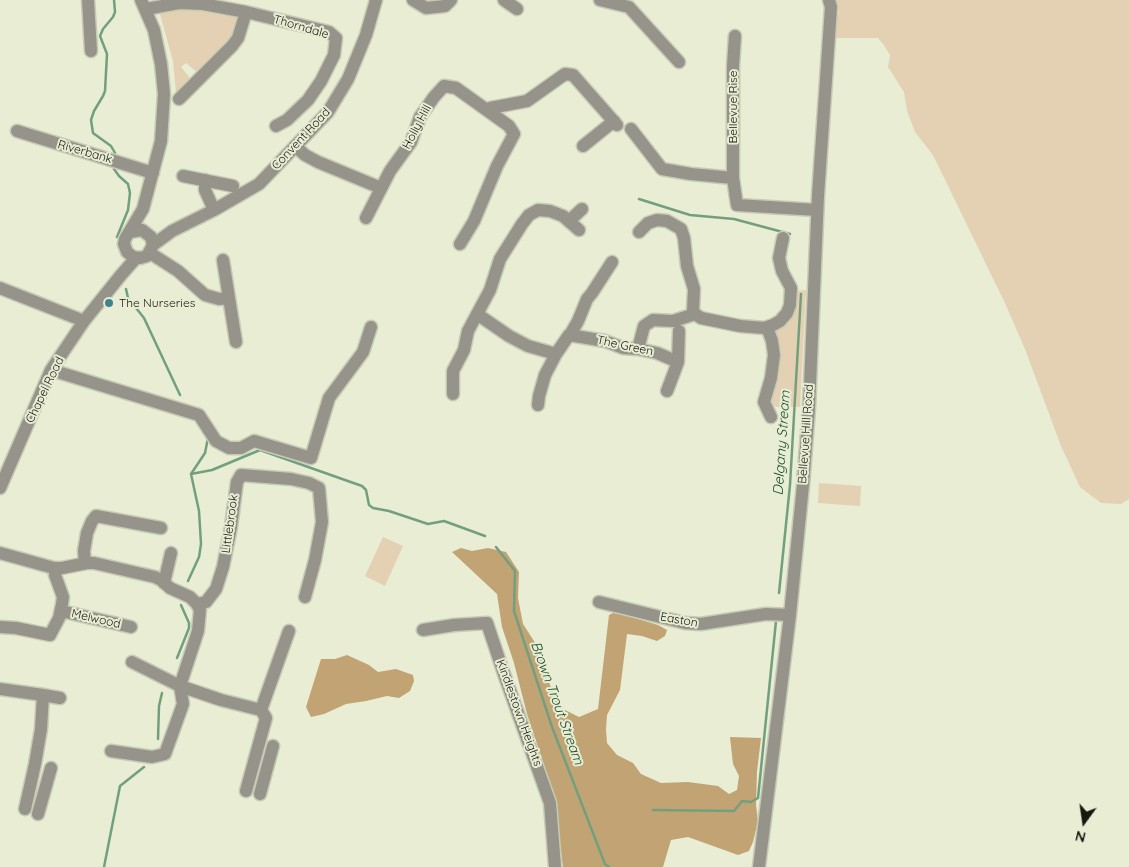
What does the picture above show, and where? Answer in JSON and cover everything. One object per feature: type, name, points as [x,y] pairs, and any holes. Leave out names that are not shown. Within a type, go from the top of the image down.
[{"type":"street","points":[[88,0],[91,51]]},
{"type":"street","name":"Convent Road","points":[[149,241],[214,210],[259,184],[328,112],[348,79],[366,35],[376,0]]},
{"type":"street","points":[[413,0],[426,8],[445,6],[451,0]]},
{"type":"street","points":[[504,0],[517,9]]},
{"type":"street","points":[[600,0],[629,7],[679,62]]},
{"type":"street","name":"Bellevue Hill Road","points":[[759,867],[790,615],[809,408],[817,210],[831,7],[829,0]]},
{"type":"street","name":"Thorndale","points":[[144,5],[203,4],[246,12],[329,32],[336,38],[334,55],[321,81],[308,100],[287,120],[276,126]]},
{"type":"street","points":[[143,209],[149,241],[144,257],[132,255],[125,248],[125,239],[143,209],[153,173],[161,141],[164,94],[161,64],[154,30],[144,5]]},
{"type":"street","points":[[179,99],[232,46],[238,38],[246,12]]},
{"type":"street","name":"Bellevue Rise","points":[[735,36],[733,66],[733,178],[737,205],[817,210]]},
{"type":"street","points":[[488,111],[490,108],[527,101],[565,74],[573,75],[616,123],[583,146]]},
{"type":"street","name":"Holly Hill","points":[[366,218],[390,171],[410,142],[420,117],[444,86],[456,88],[509,126],[514,134],[497,166],[474,221],[460,244]]},
{"type":"street","points":[[631,129],[662,169],[733,178]]},
{"type":"street","name":"Riverbank","points":[[17,131],[153,173]]},
{"type":"street","points":[[295,146],[305,155],[318,162],[381,188]]},
{"type":"street","points":[[183,176],[233,186]]},
{"type":"street","points":[[205,180],[206,190],[214,210]]},
{"type":"street","points":[[453,394],[453,371],[464,350],[468,331],[490,290],[500,258],[528,215],[538,210],[550,211],[563,216],[574,226],[582,209]]},
{"type":"street","points":[[639,232],[648,223],[657,220],[667,221],[681,229],[684,238],[687,266],[694,289],[693,310],[695,314],[701,318],[740,326],[766,327],[780,321],[787,314],[790,305],[791,288],[790,282],[782,271],[780,258],[783,238]]},
{"type":"street","points":[[130,232],[138,230],[178,271],[205,295],[219,300],[229,298]]},
{"type":"street","name":"Chapel Road","points":[[0,488],[51,370],[84,321],[121,275],[132,255]]},
{"type":"street","points":[[223,260],[236,342]]},
{"type":"street","points":[[538,406],[545,375],[556,354],[570,335],[584,304],[612,262]]},
{"type":"street","points":[[791,288],[814,286]]},
{"type":"street","points":[[0,288],[84,321]]},
{"type":"street","points":[[478,314],[508,336],[528,346],[556,354]]},
{"type":"street","points":[[638,349],[644,326],[653,320],[673,321],[695,314]]},
{"type":"street","points":[[51,370],[199,415],[216,441],[229,448],[241,448],[254,441],[311,458],[329,398],[363,352],[371,327]]},
{"type":"street","points":[[766,327],[772,340],[774,355],[772,378],[764,402],[771,417]]},
{"type":"street","points":[[667,391],[678,362],[679,331]]},
{"type":"street","name":"The Green","points":[[570,335],[605,341],[623,348],[657,353],[678,362]]},
{"type":"street","name":"Littlebrook","points":[[197,604],[206,602],[216,589],[224,567],[236,482],[241,475],[291,479],[309,483],[319,488],[322,522],[316,560],[305,597]]},
{"type":"street","points":[[85,563],[84,551],[87,533],[96,516],[161,528]]},
{"type":"street","points":[[0,553],[58,568],[94,563],[155,577],[170,588],[190,597],[197,604],[200,615],[198,631],[180,686],[183,704],[165,754],[152,757],[111,751]]},
{"type":"street","points":[[164,583],[172,553]]},
{"type":"street","name":"Melwood","points":[[0,627],[50,634],[61,610],[63,597],[56,575],[58,568]]},
{"type":"street","name":"Easton","points":[[600,602],[684,623],[701,624],[766,614],[790,615]]},
{"type":"street","name":"Melwood","points":[[61,610],[131,627]]},
{"type":"street","name":"Kindlestown Heights","points":[[423,630],[454,625],[487,623],[550,803],[555,867]]},
{"type":"street","points":[[261,710],[289,631]]},
{"type":"street","points":[[132,662],[180,686],[221,700],[261,710],[266,718],[246,791]]},
{"type":"street","points":[[0,689],[60,698]]},
{"type":"street","points":[[25,809],[33,777],[41,729],[43,695]]},
{"type":"street","points":[[260,794],[273,746]]},
{"type":"street","points":[[254,763],[268,766]]},
{"type":"street","points":[[38,814],[51,768]]},
{"type":"street","points":[[33,777],[47,781]]},
{"type":"shaded area","points":[[836,0],[1129,0],[1129,499],[1121,504],[1101,503],[1080,487],[1061,446],[1025,349],[1004,301],[933,155],[915,132],[907,111],[904,92],[888,67],[890,55],[878,38],[833,38],[834,23],[839,13]]},
{"type":"shaded area","points":[[195,7],[239,15],[240,24],[223,50],[198,73],[186,63],[181,67],[190,78],[176,93],[173,61],[160,14],[162,10]]},
{"type":"shaded area","points":[[806,290],[800,407],[777,407],[771,405],[769,400],[774,329],[789,319],[795,311],[798,301],[797,291]]},
{"type":"shaded area","points":[[819,483],[861,486],[860,506],[818,503]]},
{"type":"shaded area","points":[[383,537],[403,546],[385,586],[365,576]]},
{"type":"shaded area","points":[[461,548],[472,551],[488,548],[506,552],[519,572],[518,598],[523,624],[541,652],[550,685],[561,708],[579,717],[598,709],[609,615],[615,612],[658,625],[667,630],[665,636],[657,641],[627,634],[620,690],[607,715],[607,743],[617,755],[633,763],[641,774],[661,783],[688,782],[718,786],[729,794],[737,790],[739,776],[733,764],[730,737],[761,738],[757,771],[756,805],[758,821],[749,851],[738,855],[688,837],[671,840],[663,867],[563,867],[554,795],[527,714],[514,663],[502,627],[497,594],[452,552]]},
{"type":"shaded area","points":[[347,655],[369,665],[378,672],[396,669],[413,675],[414,681],[410,691],[399,698],[387,696],[346,704],[324,714],[311,717],[306,707],[321,659],[335,659]]},
{"type":"waterway","name":"Brown Trout Stream","points":[[114,0],[115,12],[100,36],[107,54],[105,91],[91,120],[93,133],[111,146],[115,153]]},
{"type":"waterway","name":"Brown Trout Stream","points":[[114,169],[128,184],[130,193],[128,210],[117,237]]},
{"type":"waterway","name":"Delgany Stream","points":[[639,199],[690,215],[734,219],[790,234]]},
{"type":"waterway","points":[[126,289],[128,298],[144,318],[180,395]]},
{"type":"waterway","name":"Delgany Stream","points":[[779,593],[790,485],[801,294]]},
{"type":"waterway","points":[[188,581],[199,557],[201,544],[199,511],[191,474],[205,453],[208,438]]},
{"type":"waterway","name":"Brown Trout Stream","points":[[191,474],[212,470],[260,450],[362,486],[366,490],[369,505],[373,508],[389,511],[428,524],[444,521],[485,536]]},
{"type":"waterway","name":"Brown Trout Stream","points":[[496,547],[515,571],[514,611],[552,727],[605,864],[609,867]]},
{"type":"waterway","points":[[177,658],[189,628],[189,623],[181,605]]},
{"type":"waterway","name":"Delgany Stream","points":[[653,810],[734,811],[742,801],[751,802],[758,798],[776,621]]},
{"type":"waterway","points":[[158,739],[159,706],[162,693]]},
{"type":"waterway","points":[[104,867],[120,786],[144,767]]},
{"type":"place","name":"The Nurseries","points":[[109,303]]}]
